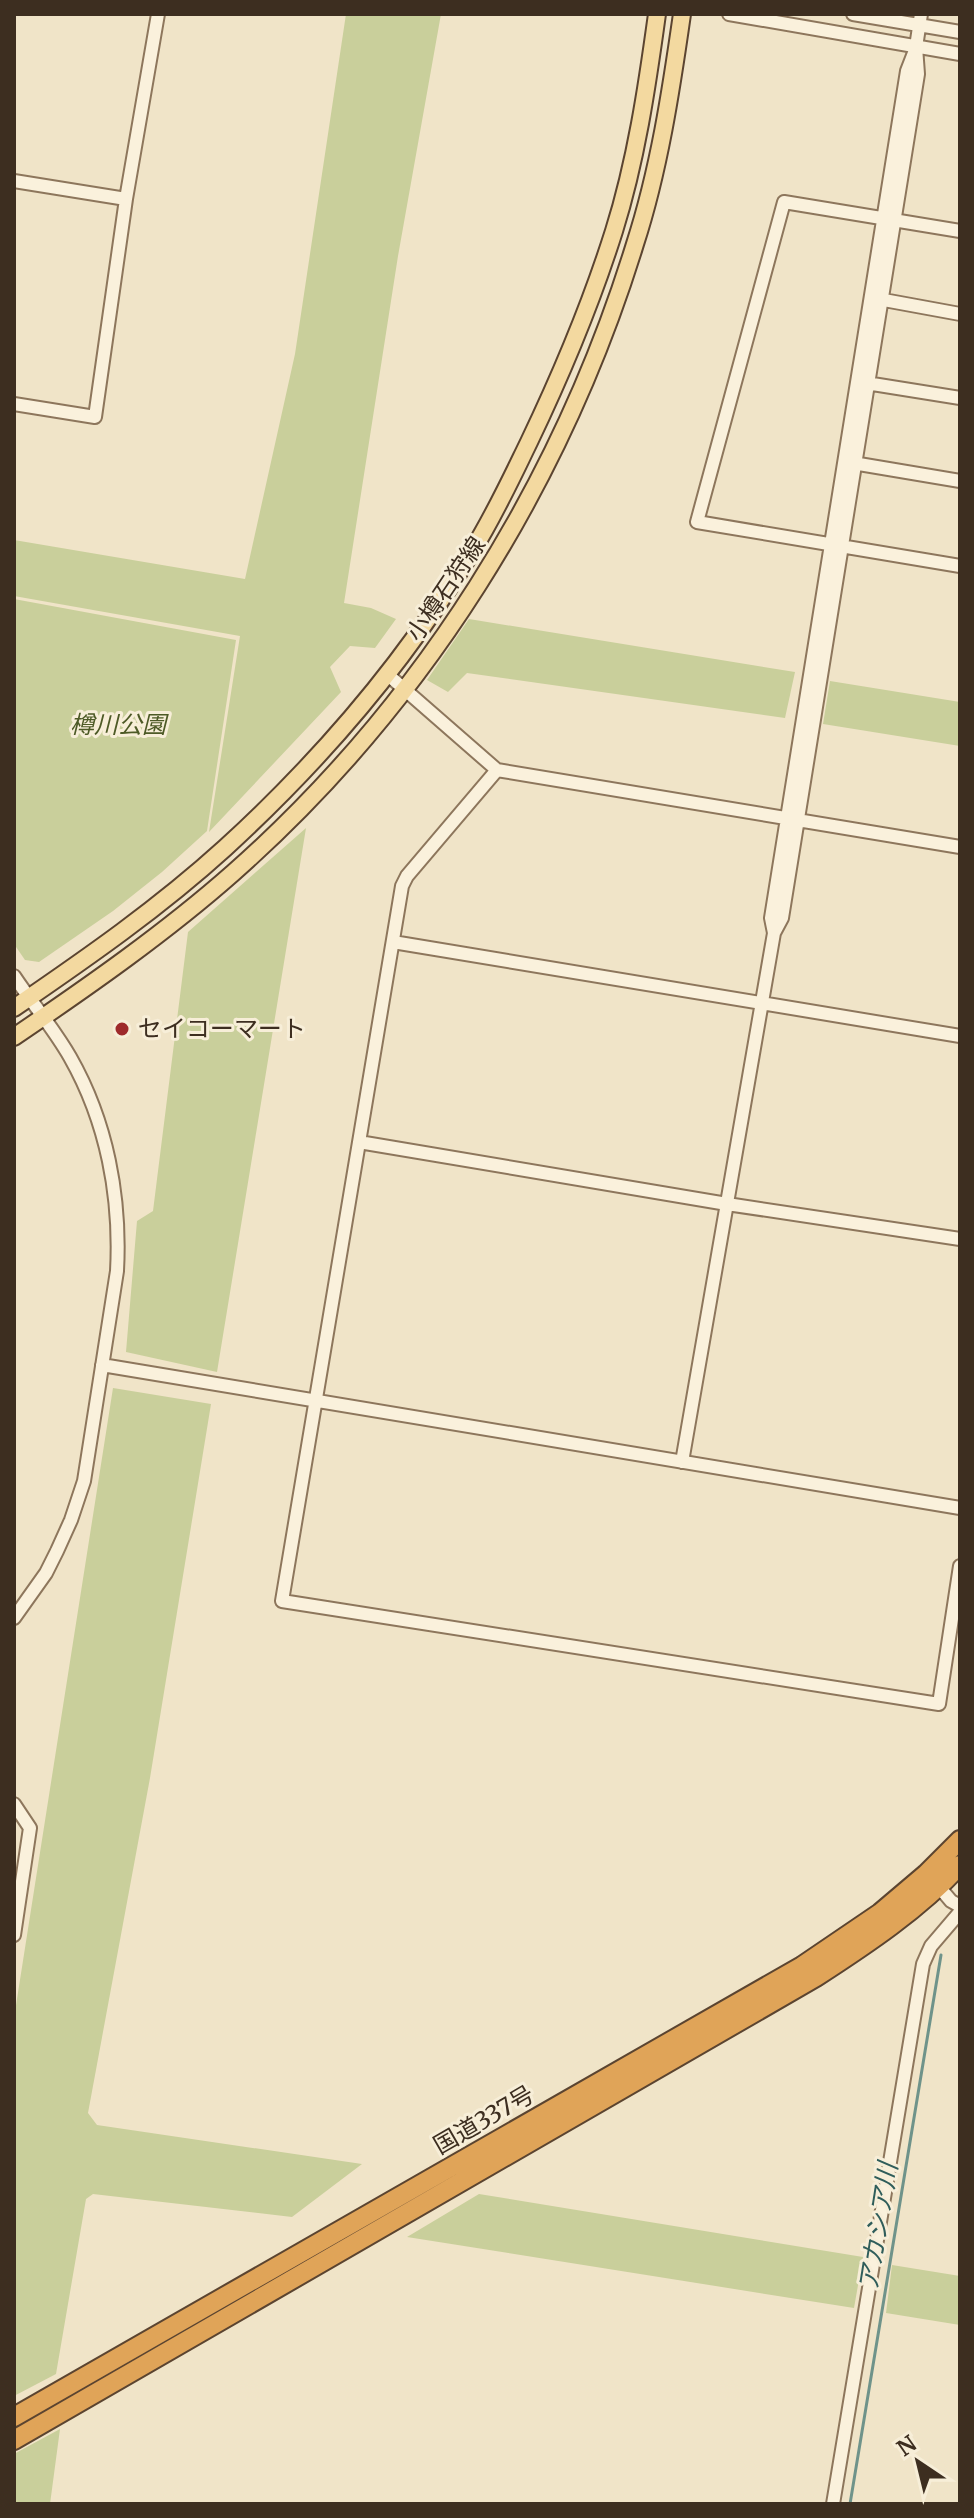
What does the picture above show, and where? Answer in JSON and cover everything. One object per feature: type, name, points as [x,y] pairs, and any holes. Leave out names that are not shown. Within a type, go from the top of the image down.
[{"type":"highway","name":"国道337号","points":[[14,2440],[816,1977],[881,1934],[933,1880],[960,1840]]},
{"type":"highway","name":"国道337号","points":[[14,2417],[802,1966],[880,1913],[960,1865]]},
{"type":"main road","name":"小樽石狩線","points":[[14,1008],[126,930],[225,848],[311,761],[387,674],[463,565],[499,504],[559,380],[584,318],[615,228],[645,98],[657,14]]},
{"type":"main road","name":"小樽石狩線","points":[[14,1037],[192,908],[234,873],[335,772],[404,692],[444,639],[500,553],[582,390],[636,243],[670,103],[682,14]]},
{"type":"street","points":[[14,404],[95,417],[126,199],[158,14]]},
{"type":"street","points":[[729,14],[960,54]]},
{"type":"street","points":[[853,14],[920,20],[960,32]]},
{"type":"street","points":[[682,1462],[774,933],[771,918],[792,818],[889,220],[907,71],[916,47],[920,20]]},
{"type":"street","points":[[14,181],[126,199]]},
{"type":"street","points":[[960,231],[784,202],[697,522],[960,566]]},
{"type":"street","points":[[876,299],[960,314]]},
{"type":"street","points":[[862,383],[960,398]]},
{"type":"street","points":[[850,462],[960,481]]},
{"type":"street","points":[[387,674],[497,770],[960,847]]},
{"type":"street","points":[[497,770],[407,876],[402,886],[282,1601],[939,1704],[960,1566]]},
{"type":"street","points":[[393,942],[960,1036]]},
{"type":"street","points":[[14,976],[69,1057],[86,1090],[111,1163],[119,1249],[84,1481],[71,1520],[46,1573],[14,1618]]},
{"type":"street","points":[[359,1142],[727,1204],[960,1239]]},
{"type":"street","points":[[102,1365],[960,1508]]},
{"type":"street","points":[[14,1804],[30,1828],[14,1935]]},
{"type":"street","points":[[833,2504],[923,1964],[931,1946],[960,1909],[933,1880]]},
{"type":"green space","points":[[346,14],[441,14],[398,256],[344,603],[371,608],[396,619],[375,648],[350,646],[330,667],[341,692],[209,832],[240,636],[14,596],[14,540],[245,579],[295,354]]},
{"type":"green space","name":"樽川公園","points":[[14,599],[236,640],[207,831],[113,911],[39,962],[25,960],[14,944]]},
{"type":"green space","points":[[469,619],[795,672],[785,718],[467,673],[448,692],[427,680]]},
{"type":"green space","points":[[830,681],[960,702],[960,746],[823,724]]},
{"type":"green space","points":[[306,828],[217,1372],[126,1352],[137,1221],[153,1211],[188,932]]},
{"type":"green space","points":[[113,1388],[211,1404],[150,1778],[88,2113],[97,2125],[362,2164],[292,2217],[93,2194],[86,2199],[56,2374],[14,2396],[14,2018]]},
{"type":"green space","points":[[479,2194],[863,2257],[854,2308],[407,2237]]},
{"type":"green space","points":[[892,2265],[960,2276],[960,2325],[886,2313]]},
{"type":"green space","points":[[60,2429],[50,2504],[14,2504],[14,2454]]},
{"type":"waterway","name":"アカシア川","points":[[850,2504],[941,1955]]},
{"type":"place","name":"セイコーマート","points":[[122,1029]]}]
